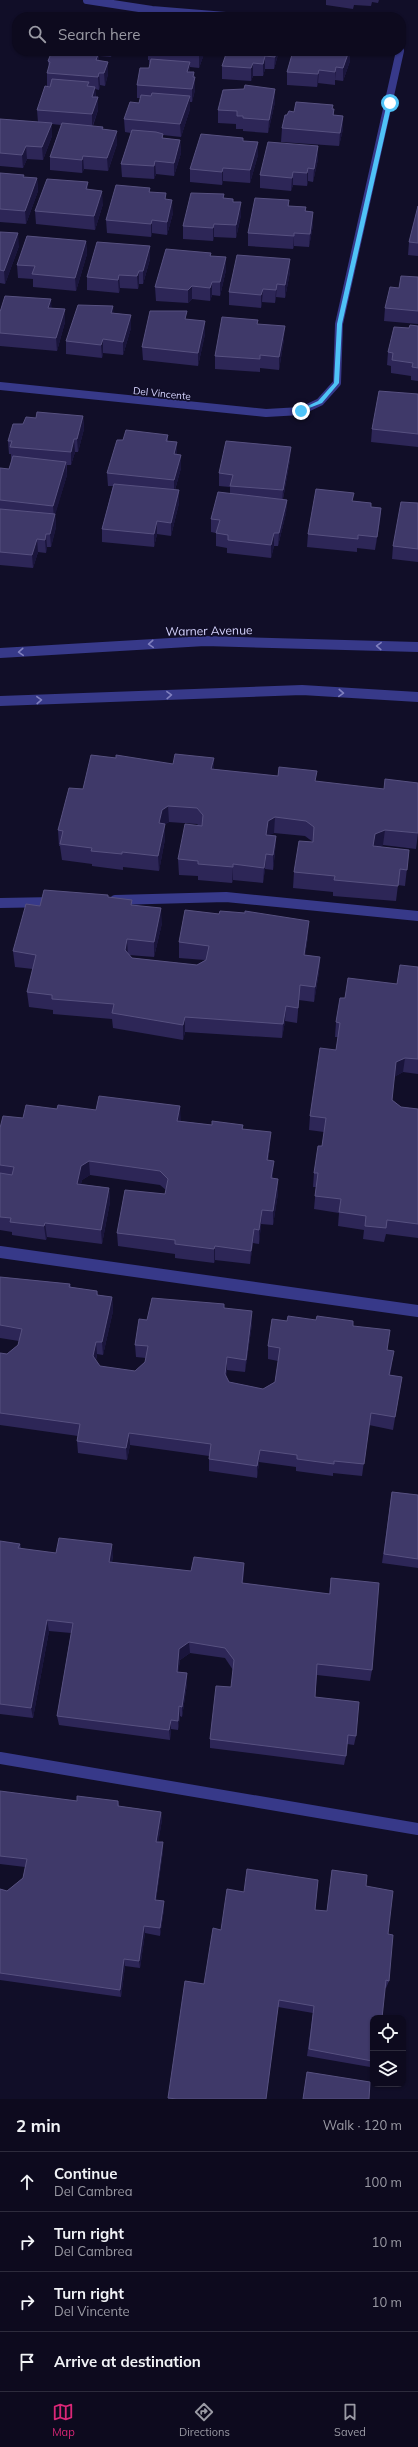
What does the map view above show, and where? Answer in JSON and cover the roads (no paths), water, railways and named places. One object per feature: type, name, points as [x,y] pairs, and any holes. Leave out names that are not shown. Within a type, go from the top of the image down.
[{"type":"street","points":[[88,0],[152,10],[177,12]]},
{"type":"street","name":"Del Vincente","points":[[0,386],[266,413],[301,411],[320,402],[337,383],[339,324],[399,56]]},
{"type":"street","name":"Warner Avenue","points":[[0,654],[205,641],[418,647]]},
{"type":"street","points":[[0,701],[302,690],[418,697]]},
{"type":"street","points":[[101,900],[226,897],[418,916]]},
{"type":"street","points":[[0,903],[62,902]]},
{"type":"street","points":[[0,1252],[418,1311]]},
{"type":"street","points":[[0,1758],[418,1829]]}]
